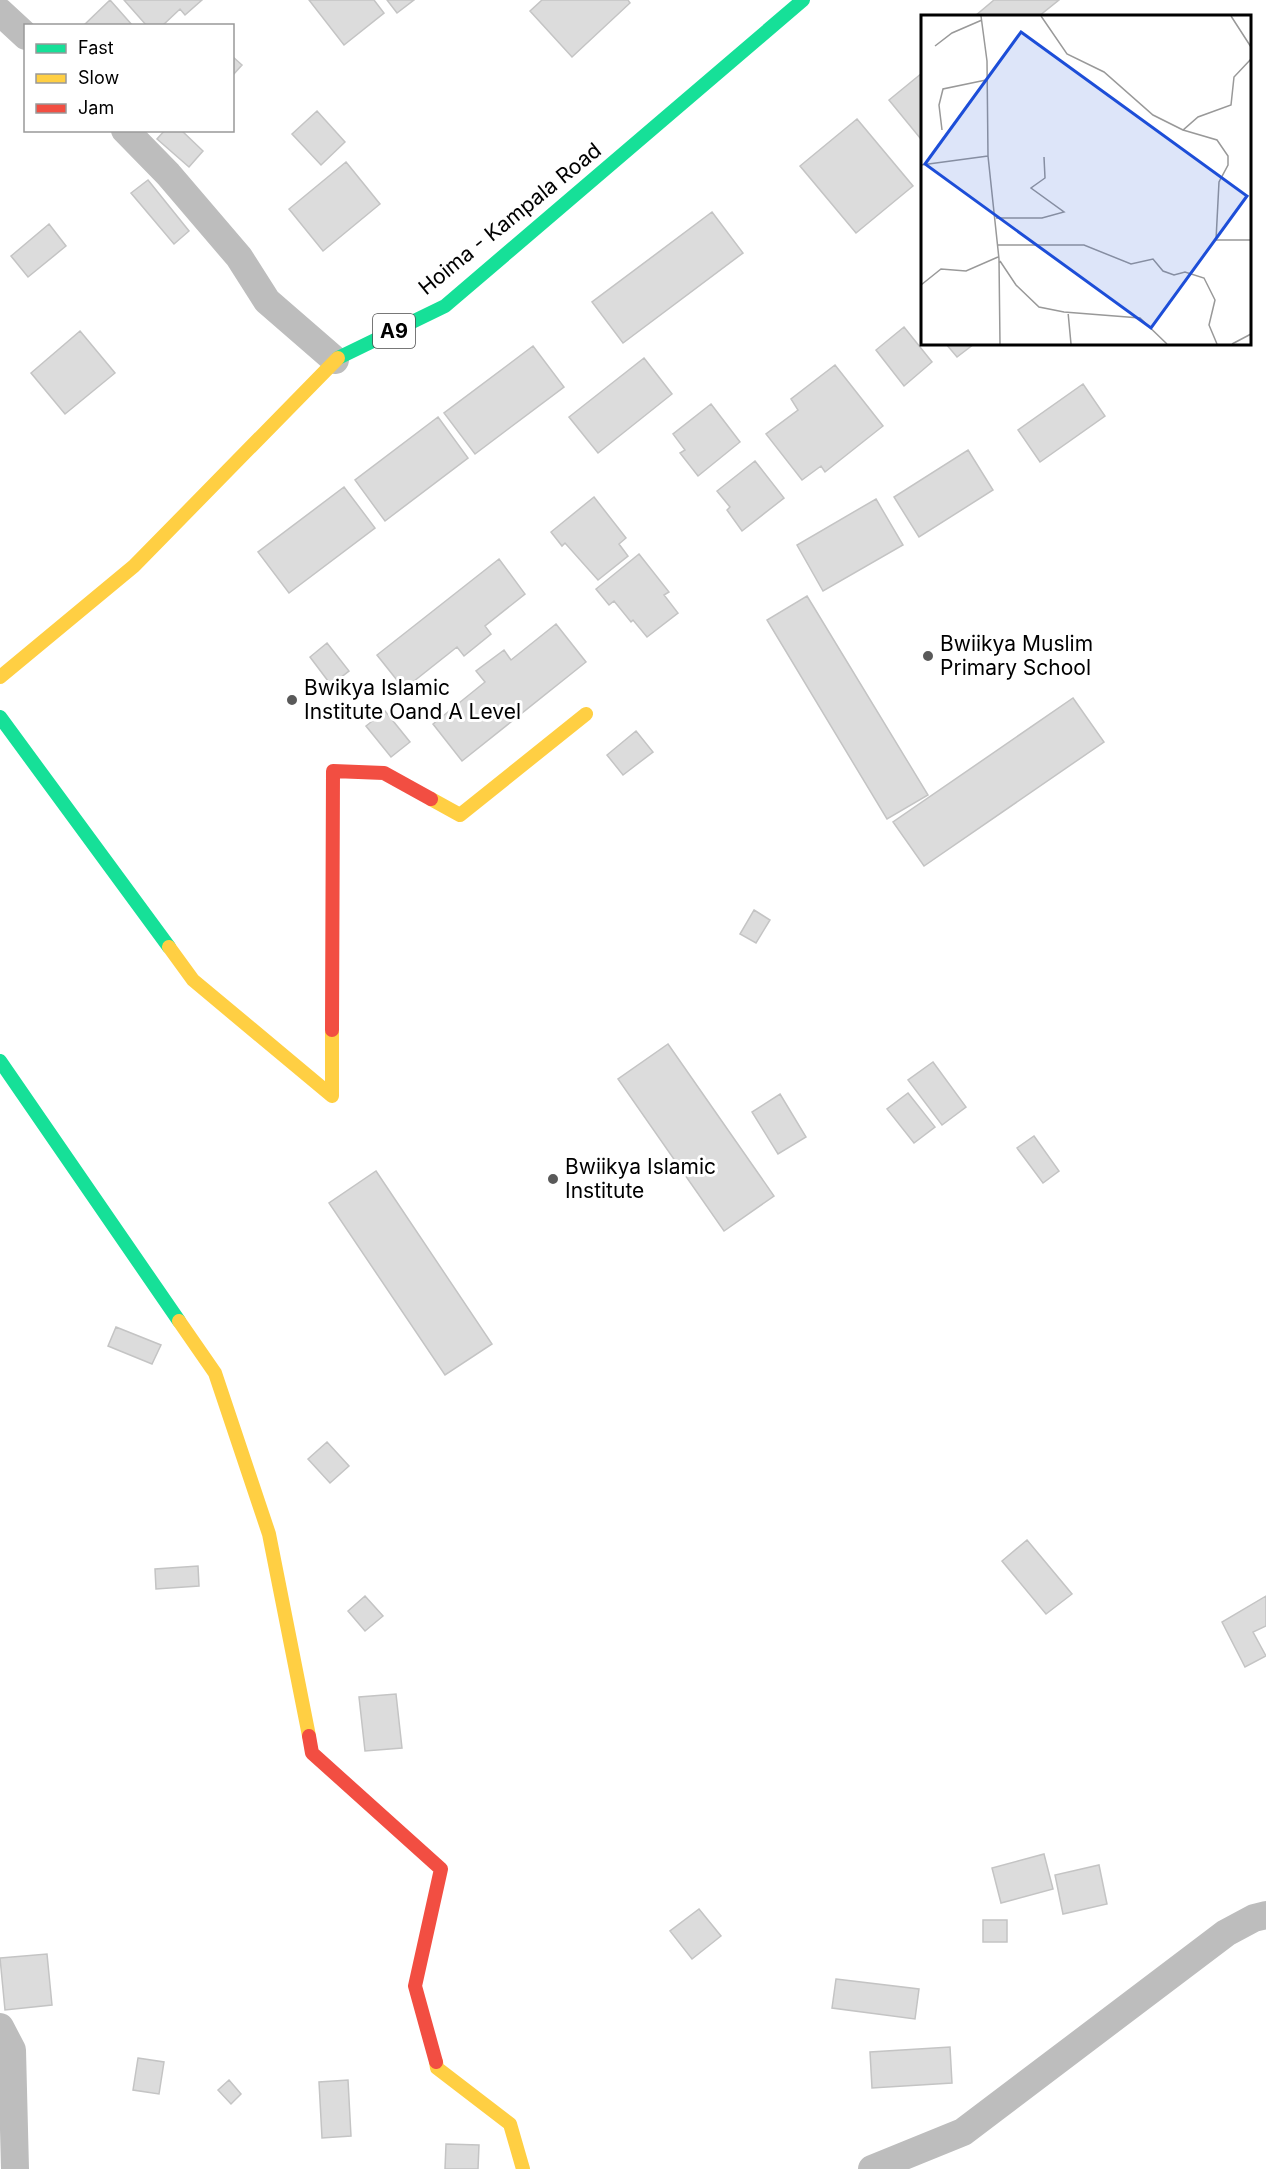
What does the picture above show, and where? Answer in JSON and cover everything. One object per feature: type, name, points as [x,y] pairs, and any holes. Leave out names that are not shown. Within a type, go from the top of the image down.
[{"type":"street","name":"Hoima - Kampala Road","points":[[0,677],[134,566],[335,360],[445,306],[802,0]]},
{"type":"street","points":[[0,12],[24,34]]},
{"type":"street","points":[[127,132],[168,174],[239,257],[267,301],[335,360]]},
{"type":"street","points":[[0,717],[193,980],[332,1096],[333,771],[384,773],[460,815],[586,714]]},
{"type":"street","points":[[0,1061],[215,1372],[269,1534],[312,1753],[441,1869],[415,1986],[434,2058],[437,2068],[510,2124],[523,2169]]},
{"type":"street","points":[[872,2169],[963,2132],[1226,1933],[1254,1918],[1266,1916]]},
{"type":"street","points":[[0,2027],[12,2050],[15,2169]]},
{"type":"building","points":[[110,0],[131,24],[85,24]]},
{"type":"building","points":[[124,0],[202,0],[185,15],[180,9],[164,24],[145,24]]},
{"type":"building","points":[[309,0],[374,0],[384,13],[344,45]]},
{"type":"building","points":[[387,0],[414,0],[397,13]]},
{"type":"building","points":[[542,0],[628,0],[630,3],[572,57],[530,11]]},
{"type":"building","points":[[994,0],[1059,0],[1040,15],[976,15]]},
{"type":"building","points":[[234,58],[242,65],[234,74]]},
{"type":"building","points":[[921,74],[920,138],[889,100]]},
{"type":"building","points":[[317,111],[345,142],[321,165],[292,134]]},
{"type":"building","points":[[857,119],[913,186],[856,233],[800,166]]},
{"type":"building","points":[[163,132],[183,132],[203,151],[189,167],[157,139]]},
{"type":"building","points":[[346,162],[380,204],[323,251],[289,209]]},
{"type":"building","points":[[148,180],[189,231],[174,244],[131,193]]},
{"type":"building","points":[[712,212],[743,253],[623,343],[592,302]]},
{"type":"building","points":[[49,224],[66,246],[28,277],[11,256]]},
{"type":"building","points":[[904,327],[932,362],[904,386],[876,350]]},
{"type":"building","points":[[80,331],[115,373],[65,414],[31,373]]},
{"type":"building","points":[[947,345],[973,345],[957,357]]},
{"type":"building","points":[[533,346],[564,387],[475,454],[444,413]]},
{"type":"building","points":[[644,358],[672,394],[598,453],[569,417]]},
{"type":"building","points":[[835,365],[883,426],[825,472],[821,466],[802,480],[766,434],[798,410],[791,399]]},
{"type":"building","points":[[1083,384],[1105,416],[1040,462],[1018,430]]},
{"type":"building","points":[[711,404],[740,442],[698,476],[680,453],[685,450],[673,434]]},
{"type":"building","points":[[438,417],[468,458],[385,521],[355,480]]},
{"type":"building","points":[[968,450],[993,490],[919,537],[894,497]]},
{"type":"building","points":[[755,461],[784,498],[742,531],[727,510],[730,507],[717,491]]},
{"type":"building","points":[[344,487],[375,528],[289,593],[258,552]]},
{"type":"building","points":[[594,497],[626,538],[619,544],[628,556],[598,580],[565,543],[562,546],[551,532]]},
{"type":"building","points":[[876,499],[903,545],[823,591],[797,545]]},
{"type":"building","points":[[639,554],[669,592],[664,595],[678,613],[647,637],[614,601],[609,605],[596,589]]},
{"type":"building","points":[[499,559],[525,594],[485,626],[491,634],[464,656],[457,647],[404,689],[377,655]]},
{"type":"building","points":[[807,596],[928,795],[887,819],[767,620]]},
{"type":"building","points":[[556,624],[586,662],[462,761],[433,724],[485,682],[476,671],[504,650],[511,660]]},
{"type":"building","points":[[327,643],[349,671],[331,685],[310,657]]},
{"type":"building","points":[[1073,698],[1104,742],[924,866],[893,822]]},
{"type":"building","points":[[385,711],[410,742],[391,757],[366,726]]},
{"type":"building","points":[[636,731],[653,752],[623,775],[607,755]]},
{"type":"building","points":[[754,910],[770,920],[756,943],[740,934]]},
{"type":"building","points":[[668,1044],[774,1196],[724,1231],[618,1079]]},
{"type":"building","points":[[933,1062],[966,1107],[942,1125],[908,1080]]},
{"type":"building","points":[[908,1093],[935,1127],[914,1143],[887,1109]]},
{"type":"building","points":[[780,1094],[806,1137],[778,1154],[752,1112]]},
{"type":"building","points":[[1034,1136],[1059,1171],[1043,1183],[1017,1148]]},
{"type":"building","points":[[376,1171],[492,1344],[445,1375],[329,1203]]},
{"type":"building","points":[[116,1327],[161,1345],[152,1364],[108,1346]]},
{"type":"building","points":[[327,1442],[349,1466],[330,1483],[308,1459]]},
{"type":"building","points":[[1027,1540],[1072,1594],[1046,1614],[1002,1561]]},
{"type":"building","points":[[198,1566],[199,1586],[156,1589],[155,1569]]},
{"type":"building","points":[[365,1596],[383,1616],[365,1631],[348,1611]]},
{"type":"building","points":[[1266,1596],[1266,1626],[1253,1632],[1266,1656],[1245,1667],[1222,1622]]},
{"type":"building","points":[[396,1694],[402,1748],[365,1751],[359,1697]]},
{"type":"building","points":[[1044,1854],[1053,1889],[1001,1903],[992,1868]]},
{"type":"building","points":[[1099,1865],[1107,1904],[1063,1914],[1055,1875]]},
{"type":"building","points":[[699,1909],[721,1936],[692,1959],[670,1931]]},
{"type":"building","points":[[983,1920],[1007,1920],[1007,1942],[983,1942]]},
{"type":"building","points":[[47,1954],[52,2005],[5,2010],[0,1958]]},
{"type":"building","points":[[836,1979],[919,1989],[915,2019],[832,2008]]},
{"type":"building","points":[[950,2047],[952,2083],[872,2088],[870,2052]]},
{"type":"building","points":[[138,2058],[164,2062],[159,2094],[133,2090]]},
{"type":"building","points":[[229,2080],[241,2094],[231,2104],[218,2090]]},
{"type":"building","points":[[348,2080],[351,2136],[322,2138],[319,2082]]},
{"type":"building","points":[[446,2144],[479,2145],[478,2169],[445,2169]]},
{"type":"traffic: fast","points":[[338,358],[445,306],[803,0]]},
{"type":"traffic: fast","points":[[0,717],[169,947]]},
{"type":"traffic: fast","points":[[0,1061],[179,1321]]},
{"type":"traffic: slow","points":[[0,677],[134,566],[338,358]]},
{"type":"traffic: slow","points":[[431,799],[460,815],[586,714]]},
{"type":"traffic: slow","points":[[169,947],[193,980],[332,1096],[332,1030]]},
{"type":"traffic: slow","points":[[179,1321],[215,1373],[269,1534],[309,1736]]},
{"type":"traffic: slow","points":[[436,2062],[437,2068],[510,2124],[523,2169]]},
{"type":"traffic: jam","points":[[332,1030],[333,771],[384,773],[431,799]]},
{"type":"traffic: jam","points":[[309,1736],[312,1753],[441,1869],[415,1986],[436,2062]]},
{"type":"place","name":"Bwiikya Muslim Primary School","points":[[928,656]]},
{"type":"place","name":"Bwikya Islamic Institute Oand A Level","points":[[292,700]]},
{"type":"place","name":"Bwiikya Islamic Institute","points":[[553,1179]]}]
